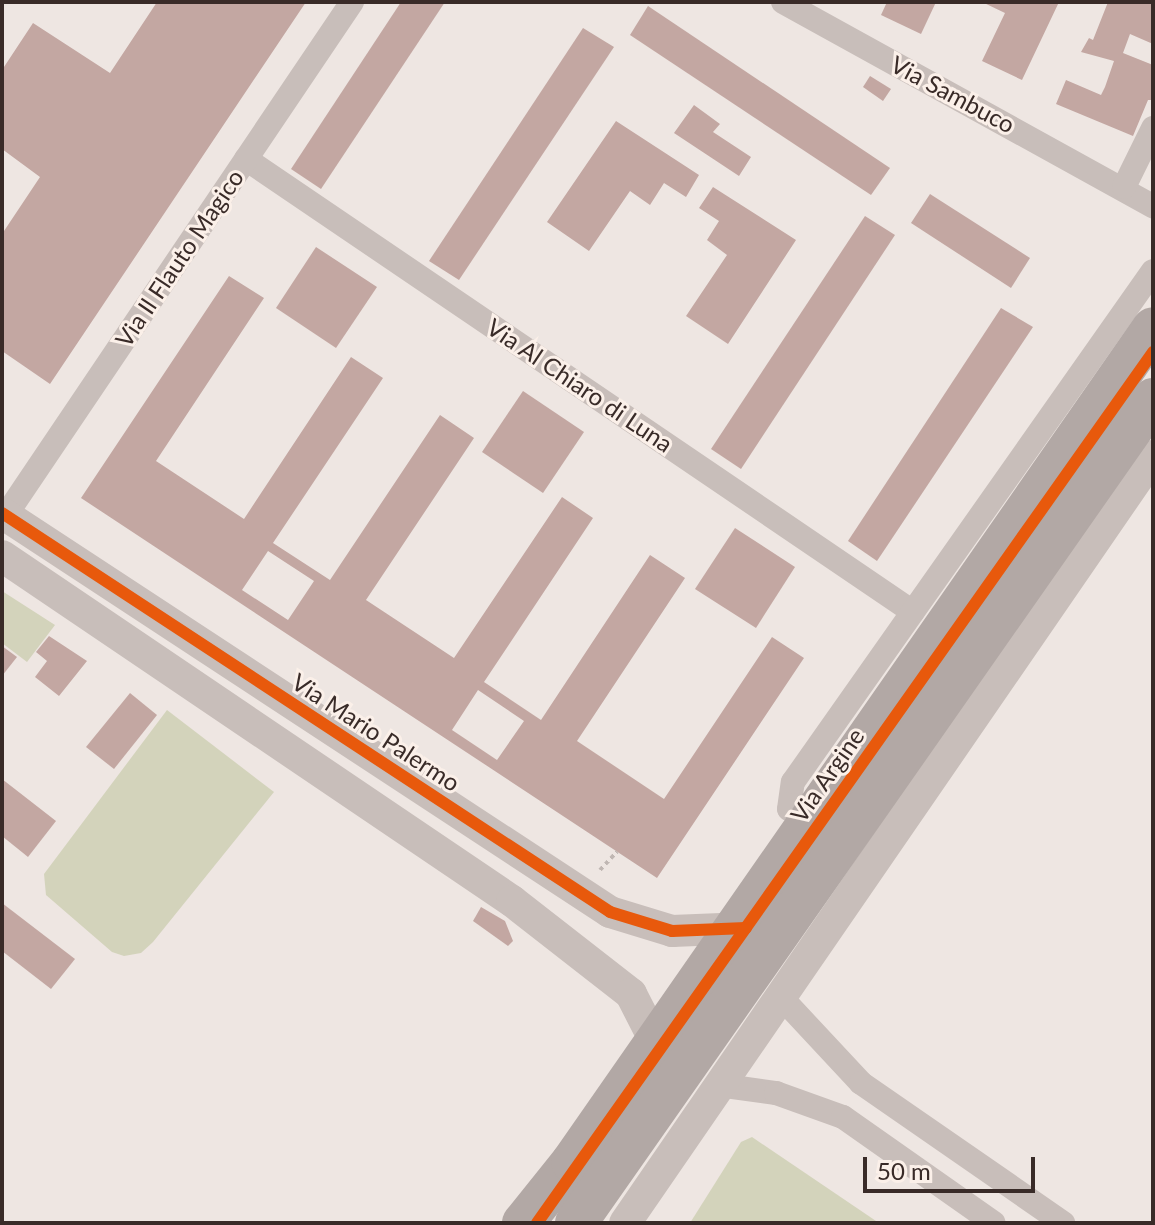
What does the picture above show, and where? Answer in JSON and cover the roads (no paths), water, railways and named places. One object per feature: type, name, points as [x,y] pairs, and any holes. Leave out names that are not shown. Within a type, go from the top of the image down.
[{"type":"highway","points":[[523,1223],[572,1162],[1153,328]]},
{"type":"highway","points":[[576,1223],[1153,399]]},
{"type":"street","name":"Via Il Flauto Magico","points":[[4,514],[352,2]]},
{"type":"street","name":"Via Sambuco","points":[[783,2],[1124,187],[1153,206]]},
{"type":"street","points":[[1124,187],[1153,128]]},
{"type":"street","name":"Via Al Chiaro di Luna","points":[[246,159],[913,612]]},
{"type":"street","points":[[817,827],[789,809],[793,782],[1153,271]]},
{"type":"street","name":"Via Argine","points":[[537,1223],[1153,352]]},
{"type":"street","points":[[625,1223],[779,995],[1153,456]]},
{"type":"street","name":"Via Mario Palermo","points":[[4,514],[610,912],[672,931],[746,928]]},
{"type":"street","points":[[2,556],[512,901],[631,994],[660,1051]]},
{"type":"street","name":"Via Argine","points":[[817,827],[869,868]]},
{"type":"street","points":[[779,995],[861,1083],[1063,1223]]},
{"type":"street","points":[[718,1085],[776,1093],[843,1117],[994,1223]]}]
